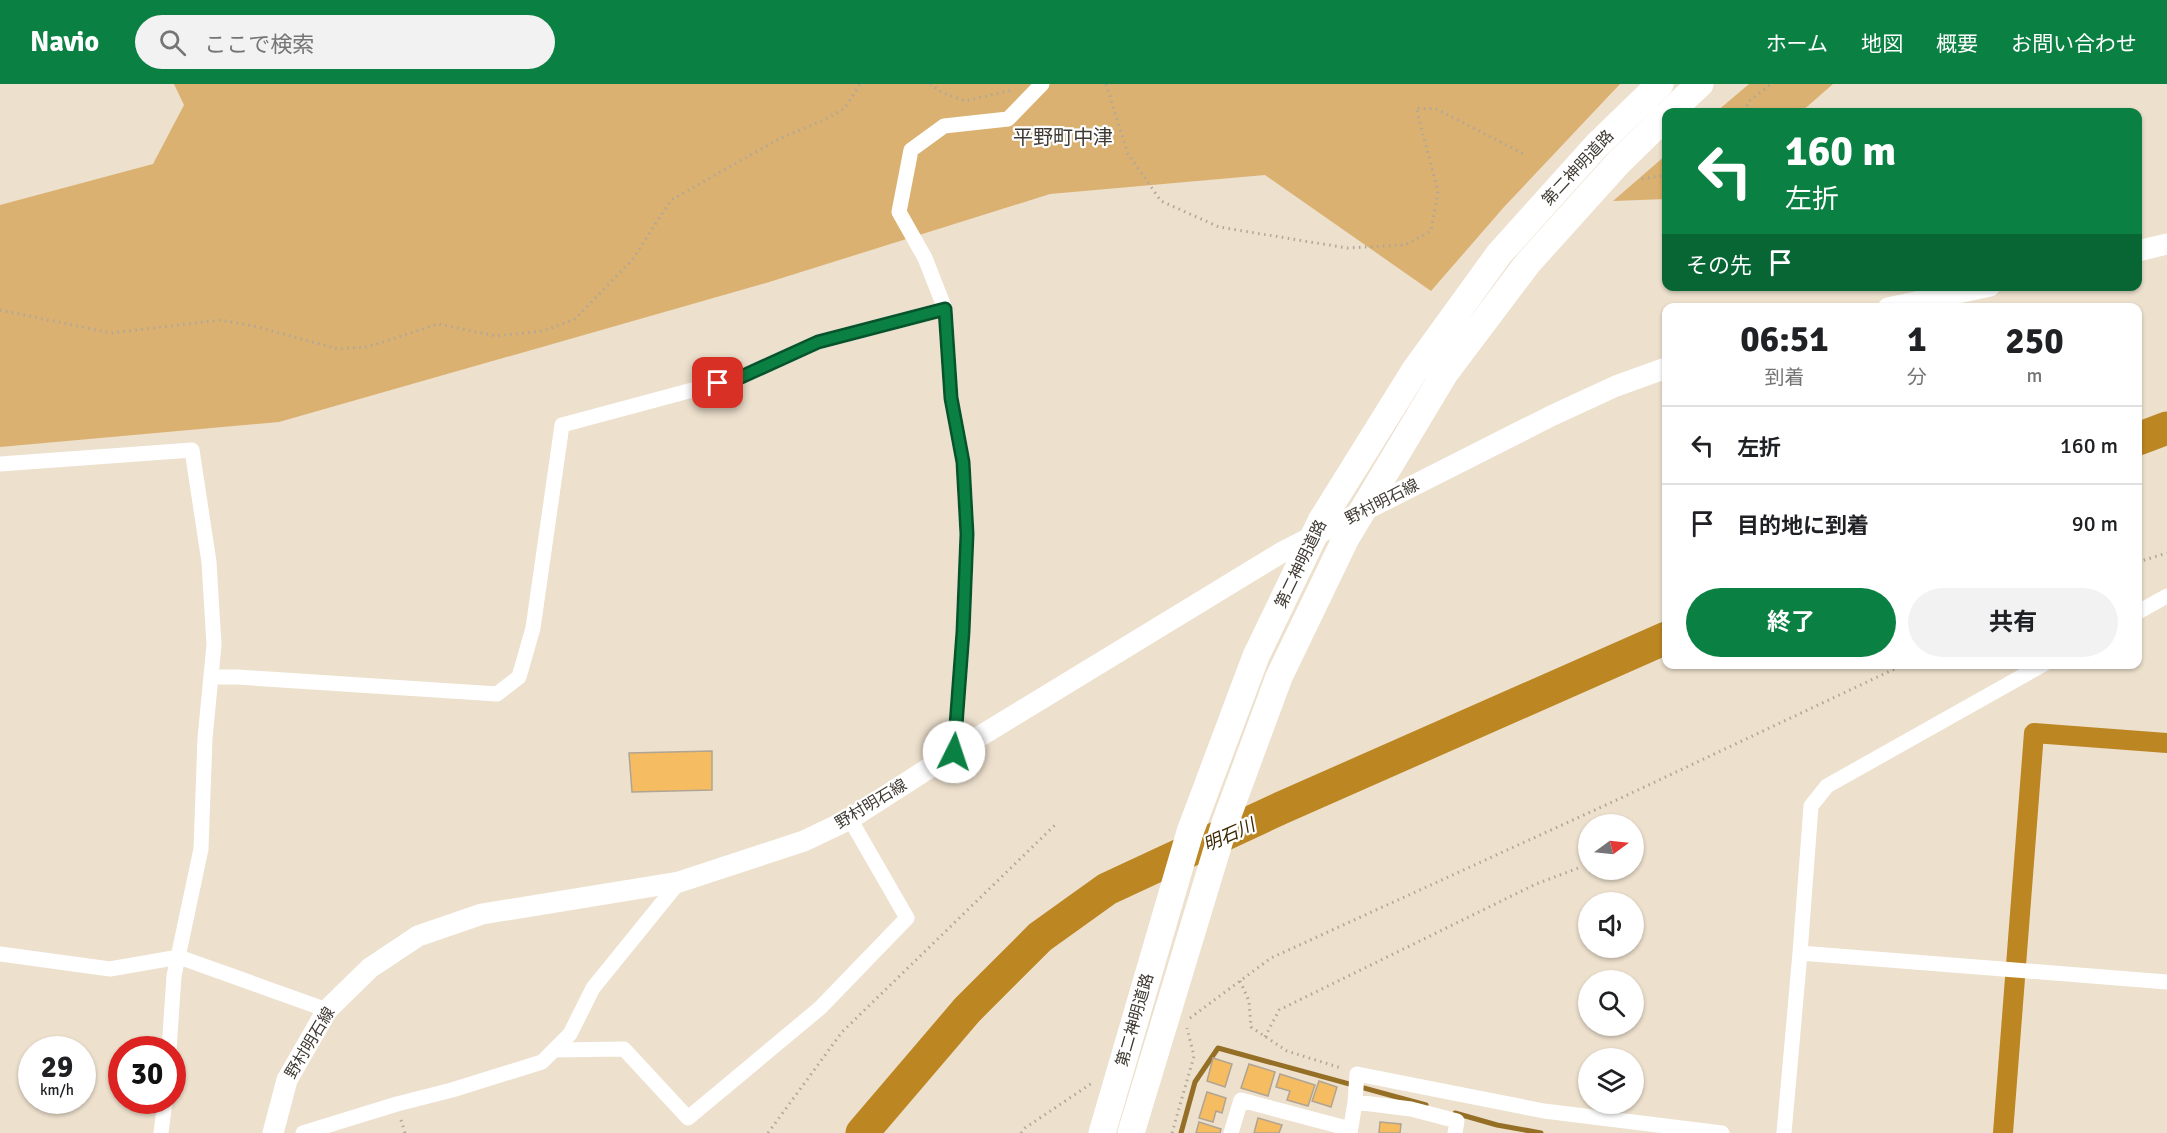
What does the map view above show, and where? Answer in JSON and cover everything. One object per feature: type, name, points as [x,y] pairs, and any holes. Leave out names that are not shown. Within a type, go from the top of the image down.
[{"type":"highway","name":"第二神明道路","points":[[1102,1133],[1109,1078],[1190,832],[1256,656],[1321,521],[1415,370],[1499,254],[1597,145],[1660,84]]},
{"type":"highway","points":[[1674,108],[1700,84]]},
{"type":"highway","name":"第二神明道路","points":[[1131,1133],[1225,823],[1279,677],[1346,538],[1444,373],[1528,263],[1619,162],[1662,120]]},
{"type":"main road","points":[[2142,250],[2167,244]]},
{"type":"main road","points":[[1911,303],[1967,291]]},
{"type":"main road","name":"野村明石線","points":[[273,1133],[287,1080],[327,1010],[370,968],[418,936],[482,914],[679,882],[804,841],[850,819],[954,752],[1284,551],[1551,416],[1616,386],[1662,369]]},
{"type":"street","points":[[954,752],[963,632],[967,534],[963,462],[951,398],[945,309],[925,258],[899,212],[911,150],[944,126],[1008,119],[1042,84]]},
{"type":"street","points":[[211,677],[497,694],[519,677],[533,628],[562,425],[741,377],[818,342],[945,309]]},
{"type":"street","points":[[0,464],[192,450],[209,562],[214,645],[205,738],[201,849],[174,976],[170,1036]]},
{"type":"street","points":[[2142,610],[2167,596]]},
{"type":"street","points":[[1784,1133],[1811,806],[1827,786],[2035,669]]},
{"type":"street","points":[[554,1050],[624,1049],[688,1118],[820,1008],[907,918],[850,819]]},
{"type":"street","points":[[303,1133],[542,1062],[570,1034],[593,988],[679,882]]},
{"type":"street","points":[[1800,953],[2167,982]]},
{"type":"street","points":[[0,954],[110,969],[179,957],[327,1010]]},
{"type":"street","points":[[1231,1133],[1241,1100],[1350,1131],[1357,1074],[1544,1111],[1722,1133]]},
{"type":"street","points":[[1355,1102],[1412,1109],[1457,1121],[1455,1133]]},
{"type":"street","points":[[161,1133],[163,1114]]},
{"type":"path","points":[[0,310],[111,333],[221,320],[254,326],[338,349],[367,347],[438,324],[496,336],[543,331],[575,320],[632,260],[671,200],[779,139],[828,118],[845,108],[860,84]]},
{"type":"path","points":[[930,84],[941,92],[965,101],[1018,89]]},
{"type":"path","points":[[1106,84],[1128,154],[1161,201],[1219,227],[1347,248],[1405,245],[1431,231],[1438,191],[1416,108],[1436,109],[1524,154]]},
{"type":"path","points":[[1747,108],[1748,102],[1772,84]]},
{"type":"path","points":[[1642,179],[1662,176]]},
{"type":"path","points":[[2142,561],[2167,554]]},
{"type":"path","points":[[1172,1133],[1194,1056],[1185,1022],[1271,958],[1610,803],[1894,669]]},
{"type":"path","points":[[768,1133],[842,1032],[1056,824]]},
{"type":"path","points":[[1265,1037],[1279,1010],[1536,884],[1578,868]]},
{"type":"path","points":[[1240,981],[1249,1001],[1251,1027],[1287,1051],[1357,1074]]},
{"type":"path","points":[[1021,1133],[1025,1128],[1109,1078]]},
{"type":"shaded area","points":[[174,84],[1620,84],[1504,207],[1431,291],[1265,175],[1050,194],[766,283],[279,422],[0,447],[0,205],[153,164],[184,105]]},
{"type":"shaded area","points":[[1749,84],[1833,84],[1806,108],[1721,108]]},
{"type":"shaded area","points":[[1662,158],[1662,199],[1613,201]]},
{"type":"building","points":[[712,751],[712,790],[632,792],[629,753]]},
{"type":"building","points":[[1213,1058],[1232,1064],[1225,1087],[1207,1081]]},
{"type":"building","points":[[1249,1064],[1275,1072],[1268,1096],[1241,1088]]},
{"type":"building","points":[[1280,1074],[1315,1085],[1308,1106],[1287,1100],[1290,1091],[1276,1087]]},
{"type":"building","points":[[1319,1081],[1337,1087],[1331,1107],[1312,1101]]},
{"type":"building","points":[[1207,1092],[1226,1098],[1222,1113],[1216,1111],[1213,1122],[1199,1118]]},
{"type":"building","points":[[1258,1118],[1282,1125],[1279,1133],[1254,1133]]},
{"type":"building","points":[[1199,1122],[1221,1129],[1220,1133],[1196,1133]]},
{"type":"building","points":[[1380,1122],[1401,1124],[1400,1133],[1379,1133]]},
{"type":"waterway","name":"明石川","points":[[2142,437],[2167,428]]},
{"type":"waterway","name":"明石川","points":[[862,1133],[967,1010],[1040,937],[1107,889],[1281,808],[1662,640]]},
{"type":"waterway","points":[[2003,1133],[2034,733],[2167,743]]},
{"type":"waterway","points":[[1181,1133],[1195,1082],[1218,1048],[1426,1105]]},
{"type":"waterway","points":[[1455,1113],[1497,1125],[1541,1133]]},
{"type":"district","name":"平野町中津","points":[[1063,137]]},
{"type":"route","points":[[718,383],[741,377],[818,342],[945,309],[951,398],[963,462],[967,534],[963,632],[954,752]]}]
